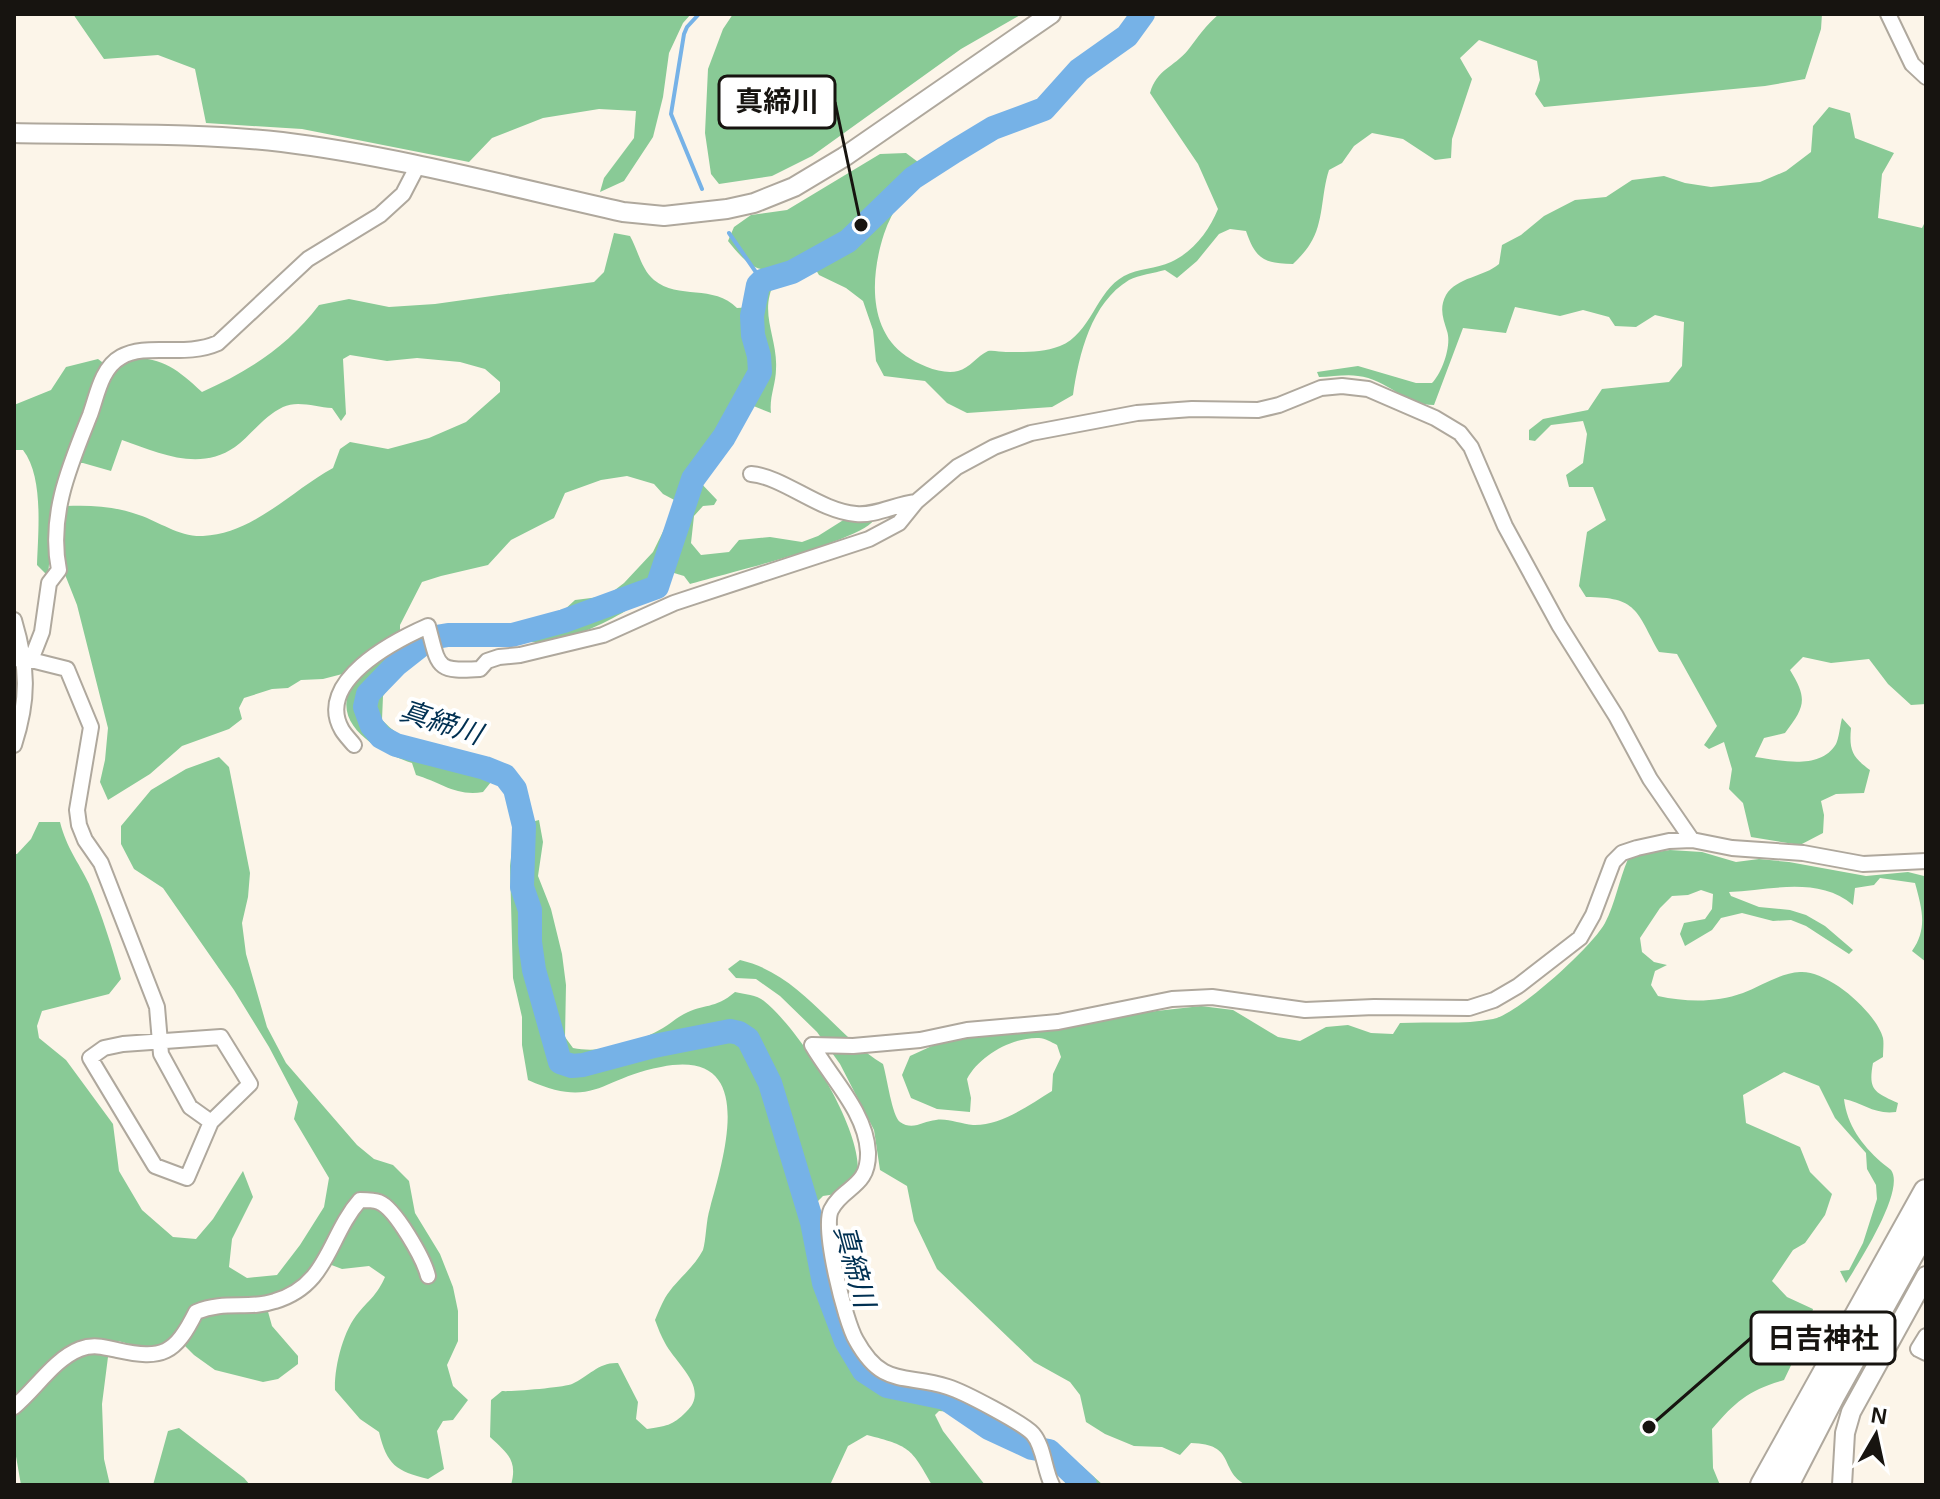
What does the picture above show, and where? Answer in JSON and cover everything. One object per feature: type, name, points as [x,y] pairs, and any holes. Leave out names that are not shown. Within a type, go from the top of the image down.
[{"type":"highway","points":[[1763,1485],[1926,1192]]},
{"type":"highway","points":[[1786,1485],[1926,1227]]},
{"type":"street","points":[[14,133],[280,142],[335,150],[623,212],[664,216],[715,211],[754,203],[794,187],[824,170],[1051,14]]},
{"type":"street","points":[[1888,14],[1912,64],[1926,77]]},
{"type":"street","points":[[23,660],[42,632],[49,583],[59,570],[54,547],[64,481],[106,371],[121,357],[144,350],[192,351],[218,343],[308,259],[380,215],[403,194],[417,167]]},
{"type":"street","points":[[354,745],[342,730],[336,714],[341,689],[355,670],[378,653],[398,639],[428,626],[440,664],[451,671],[480,669],[487,661],[499,657],[603,635],[674,603],[869,539],[899,523],[916,502],[957,467],[994,447],[1031,433],[1137,413],[1192,409],[1258,410],[1321,388],[1342,386],[1368,389],[1435,418],[1460,433],[1471,447],[1505,526],[1559,625],[1616,716],[1650,779],[1692,840]]},
{"type":"street","points":[[751,474],[835,510],[857,515],[916,502]]},
{"type":"street","points":[[14,620],[23,660],[26,704],[14,745]]},
{"type":"street","points":[[23,660],[67,669],[91,727],[77,810],[79,825],[101,863],[150,985],[157,1007],[161,1054],[190,1107],[211,1122]]},
{"type":"street","points":[[1052,1485],[1033,1434],[1020,1424],[948,1387],[897,1379],[884,1373],[872,1363],[854,1338],[837,1277],[828,1220],[833,1206],[866,1173],[868,1153],[865,1133],[854,1111],[812,1045],[853,1046],[920,1040],[967,1030],[1058,1022],[1172,999],[1212,997],[1305,1010],[1469,1008],[1494,1000],[1518,986],[1580,938],[1593,915],[1613,862],[1622,853],[1669,841],[1692,840],[1732,848],[1803,853],[1863,864],[1926,861]]},
{"type":"street","points":[[221,1037],[250,1084],[211,1122],[187,1178],[155,1166],[90,1058],[104,1048],[160,1042],[221,1037]]},
{"type":"street","points":[[14,1407],[65,1357],[81,1348],[97,1345],[138,1354],[161,1354],[181,1340],[196,1312],[225,1304],[274,1302],[306,1286],[320,1271],[339,1229],[360,1200],[386,1206],[416,1247],[428,1276]]},
{"type":"street","points":[[1842,1485],[1845,1433],[1851,1412],[1926,1276]]},
{"type":"street","points":[[1926,1336],[1918,1349],[1926,1353]]},
{"type":"green space","points":[[73,14],[691,14],[683,23],[669,53],[653,137],[624,181],[600,192],[604,178],[634,138],[636,111],[599,109],[543,118],[492,138],[469,162],[302,129],[206,123],[195,69],[158,55],[104,59]]},
{"type":"green space","points":[[733,14],[1022,14],[961,49],[812,156],[772,176],[719,184],[711,174],[705,133],[708,69],[723,29]]},
{"type":"green space","points":[[1219,14],[1822,14],[1821,29],[1805,79],[1765,86],[1544,107],[1535,94],[1540,80],[1537,61],[1479,40],[1460,58],[1472,79],[1452,139],[1451,158],[1435,160],[1403,139],[1372,133],[1354,146],[1342,163],[1329,170],[1315,236],[1293,264],[1262,258],[1253,248],[1246,231],[1230,229],[1219,234],[1197,261],[1177,278],[1165,270],[1129,280],[1105,302],[1096,316],[1083,347],[1073,395],[1052,407],[967,413],[947,403],[925,381],[884,376],[876,361],[873,330],[863,301],[846,288],[819,275],[808,257],[764,270],[747,262],[728,241],[734,227],[751,215],[787,210],[880,154],[906,153],[922,165],[887,225],[876,266],[878,316],[893,345],[917,363],[952,372],[966,367],[988,351],[1033,352],[1060,346],[1079,332],[1114,283],[1129,273],[1165,264],[1186,253],[1205,233],[1218,209],[1198,164],[1150,93],[1161,74],[1182,56]]},
{"type":"green space","points":[[1829,107],[1850,113],[1855,138],[1894,153],[1882,174],[1878,218],[1922,228],[1926,220],[1926,704],[1911,705],[1888,684],[1869,659],[1831,663],[1803,657],[1790,670],[1800,688],[1800,709],[1785,733],[1764,738],[1755,757],[1798,762],[1820,758],[1836,744],[1842,718],[1851,728],[1853,752],[1870,770],[1864,793],[1836,794],[1821,801],[1823,833],[1800,845],[1751,837],[1743,803],[1729,789],[1732,769],[1724,742],[1709,749],[1704,745],[1717,726],[1677,654],[1659,652],[1640,617],[1626,604],[1586,597],[1579,586],[1587,532],[1606,520],[1593,487],[1569,487],[1566,475],[1583,463],[1587,434],[1583,421],[1551,425],[1535,441],[1529,440],[1529,430],[1543,419],[1588,410],[1602,389],[1669,382],[1682,366],[1684,322],[1655,315],[1636,327],[1615,326],[1609,317],[1583,310],[1560,316],[1515,307],[1506,333],[1463,328],[1434,405],[1414,401],[1368,378],[1349,375],[1319,377],[1317,372],[1358,366],[1416,383],[1432,383],[1447,351],[1448,337],[1442,309],[1446,295],[1457,284],[1499,264],[1502,245],[1521,235],[1544,216],[1575,200],[1606,197],[1632,180],[1664,176],[1711,187],[1760,182],[1786,171],[1811,152],[1813,126]]},
{"type":"green space","points":[[614,233],[630,236],[650,276],[664,286],[718,296],[737,308],[752,307],[763,288],[775,282],[768,304],[776,358],[771,413],[751,405],[721,432],[698,480],[717,500],[714,505],[703,506],[694,516],[691,543],[701,555],[729,552],[739,540],[770,537],[802,542],[845,519],[874,520],[844,538],[690,584],[684,576],[674,573],[626,611],[583,632],[561,639],[524,641],[525,627],[562,612],[575,600],[607,596],[624,583],[653,552],[675,507],[680,503],[663,494],[654,484],[627,476],[601,480],[565,493],[554,518],[511,540],[488,565],[422,582],[400,625],[400,647],[413,655],[383,696],[382,720],[419,747],[492,776],[483,792],[457,791],[416,775],[412,763],[379,748],[358,731],[347,710],[348,696],[356,680],[350,672],[323,679],[301,680],[288,688],[272,689],[244,698],[239,708],[242,719],[229,729],[182,746],[150,774],[108,800],[100,782],[108,728],[77,605],[62,567],[59,544],[66,506],[121,510],[194,536],[221,533],[255,520],[333,468],[340,449],[350,442],[388,449],[429,438],[466,422],[500,392],[500,382],[485,369],[460,362],[417,358],[387,361],[350,355],[343,359],[346,414],[341,421],[332,408],[294,404],[270,415],[235,447],[207,458],[179,458],[122,440],[111,471],[83,463],[64,463],[52,530],[48,576],[37,565],[39,521],[34,475],[23,450],[14,450],[14,405],[51,390],[66,367],[98,359],[114,371],[124,358],[158,362],[176,370],[202,392],[266,356],[294,333],[319,305],[349,299],[389,307],[435,304],[594,282],[604,272]]},
{"type":"green space","points":[[219,757],[229,767],[250,873],[242,923],[246,954],[267,1027],[286,1063],[357,1145],[374,1159],[393,1165],[409,1181],[415,1213],[440,1254],[453,1287],[458,1311],[458,1341],[447,1365],[453,1386],[468,1400],[453,1420],[443,1421],[437,1431],[444,1469],[428,1479],[394,1465],[379,1432],[360,1419],[335,1390],[338,1360],[348,1329],[385,1277],[369,1266],[342,1269],[321,1261],[297,1287],[267,1308],[272,1326],[298,1356],[298,1364],[278,1379],[263,1382],[215,1370],[177,1338],[155,1348],[118,1341],[108,1357],[102,1404],[104,1459],[110,1485],[21,1485],[14,1445],[14,854],[31,839],[39,822],[60,822],[94,896],[121,979],[109,994],[42,1011],[37,1026],[39,1038],[66,1060],[113,1124],[119,1171],[142,1210],[173,1237],[196,1239],[213,1219],[243,1171],[253,1197],[232,1239],[229,1267],[247,1278],[277,1275],[324,1207],[329,1178],[294,1119],[298,1102],[269,1047],[234,990],[163,888],[134,869],[121,844],[121,826],[151,790],[186,769]]},
{"type":"green space","points":[[539,820],[543,842],[538,876],[551,909],[562,954],[566,985],[565,1037],[573,1048],[596,1050],[631,1043],[684,1014],[715,1004],[735,992],[764,1001],[794,1033],[825,1079],[856,1150],[858,1170],[836,1194],[823,1196],[817,1202],[819,1232],[831,1282],[837,1329],[849,1360],[872,1385],[886,1392],[917,1399],[952,1394],[971,1403],[1033,1441],[1035,1457],[993,1439],[951,1412],[939,1411],[935,1415],[943,1431],[985,1485],[932,1485],[907,1450],[867,1435],[848,1446],[830,1485],[511,1485],[512,1463],[490,1437],[491,1400],[502,1391],[568,1385],[600,1367],[618,1363],[638,1402],[636,1419],[647,1429],[673,1423],[693,1403],[695,1394],[689,1377],[665,1343],[655,1320],[669,1292],[703,1250],[722,1161],[728,1110],[723,1089],[712,1073],[692,1065],[661,1067],[583,1092],[550,1089],[528,1080],[522,1045],[522,1017],[513,978],[510,866],[515,826]]},
{"type":"green space","points":[[1670,850],[1702,852],[1736,862],[1759,859],[1789,862],[1866,876],[1908,872],[1924,876],[1926,881],[1926,962],[1912,951],[1922,926],[1915,883],[1880,878],[1874,885],[1855,888],[1853,905],[1825,890],[1809,888],[1729,892],[1731,896],[1759,907],[1806,915],[1825,926],[1853,950],[1849,954],[1806,926],[1791,920],[1773,921],[1742,913],[1721,918],[1712,930],[1685,946],[1680,934],[1684,923],[1705,919],[1712,909],[1713,894],[1701,890],[1672,896],[1640,938],[1642,952],[1654,962],[1667,965],[1655,971],[1651,985],[1658,996],[1690,1000],[1722,999],[1800,972],[1811,973],[1837,985],[1861,1005],[1879,1028],[1883,1038],[1883,1057],[1873,1063],[1872,1085],[1878,1093],[1898,1103],[1896,1112],[1889,1112],[1844,1099],[1856,1134],[1891,1170],[1894,1180],[1887,1210],[1846,1283],[1840,1271],[1849,1270],[1863,1243],[1877,1199],[1876,1185],[1867,1169],[1866,1153],[1835,1118],[1819,1086],[1784,1072],[1743,1095],[1746,1123],[1800,1147],[1810,1172],[1832,1194],[1825,1215],[1805,1243],[1793,1250],[1772,1281],[1787,1297],[1813,1309],[1808,1330],[1784,1380],[1744,1398],[1712,1429],[1713,1468],[1720,1485],[1246,1485],[1237,1479],[1221,1453],[1205,1444],[1191,1443],[1180,1455],[1162,1447],[1134,1446],[1105,1434],[1086,1422],[1080,1395],[1070,1382],[1034,1362],[937,1269],[914,1221],[907,1186],[880,1170],[874,1130],[840,1064],[817,1032],[780,996],[756,979],[736,978],[728,969],[740,960],[762,967],[781,978],[883,1064],[892,1104],[900,1122],[914,1126],[940,1120],[983,1124],[1014,1114],[1052,1091],[1053,1074],[1061,1057],[1057,1045],[1044,1039],[1029,1039],[1008,1044],[988,1056],[967,1079],[970,1112],[937,1109],[911,1098],[902,1075],[910,1056],[945,1040],[970,1035],[1065,1029],[1103,1017],[1201,1006],[1233,1010],[1278,1037],[1300,1041],[1326,1027],[1348,1025],[1371,1033],[1393,1034],[1400,1023],[1493,1019],[1536,993],[1597,934],[1608,916],[1628,859]]},
{"type":"green space","points":[[179,1428],[250,1485],[153,1485],[168,1431]]},
{"type":"green space","points":[[1058,1454],[1082,1466],[1103,1485],[1067,1485],[1052,1462]]},
{"type":"waterway","points":[[699,14],[684,34],[671,114],[702,189]]},
{"type":"waterway","name":"真締川","points":[[1085,1485],[1049,1451],[1032,1448],[989,1428],[945,1398],[887,1386],[864,1371],[846,1341],[824,1283],[812,1222],[770,1083],[748,1039],[730,1031],[654,1046],[583,1065],[572,1066],[560,1062],[534,970],[530,910],[522,887],[524,826],[515,789],[505,776],[485,768],[396,745],[381,737],[372,726],[365,707],[368,694],[397,664],[430,638],[512,635],[564,621],[657,587],[693,479],[724,437],[760,372],[752,316],[758,285],[792,272],[848,241],[913,178],[955,151],[993,128],[1044,109],[1079,70],[1127,36],[1143,14]]},
{"type":"waterway","points":[[729,233],[762,281]]},
{"type":"place","name":"真締川","points":[[861,225]]},
{"type":"place","name":"日吉神社","points":[[1649,1427]]}]
